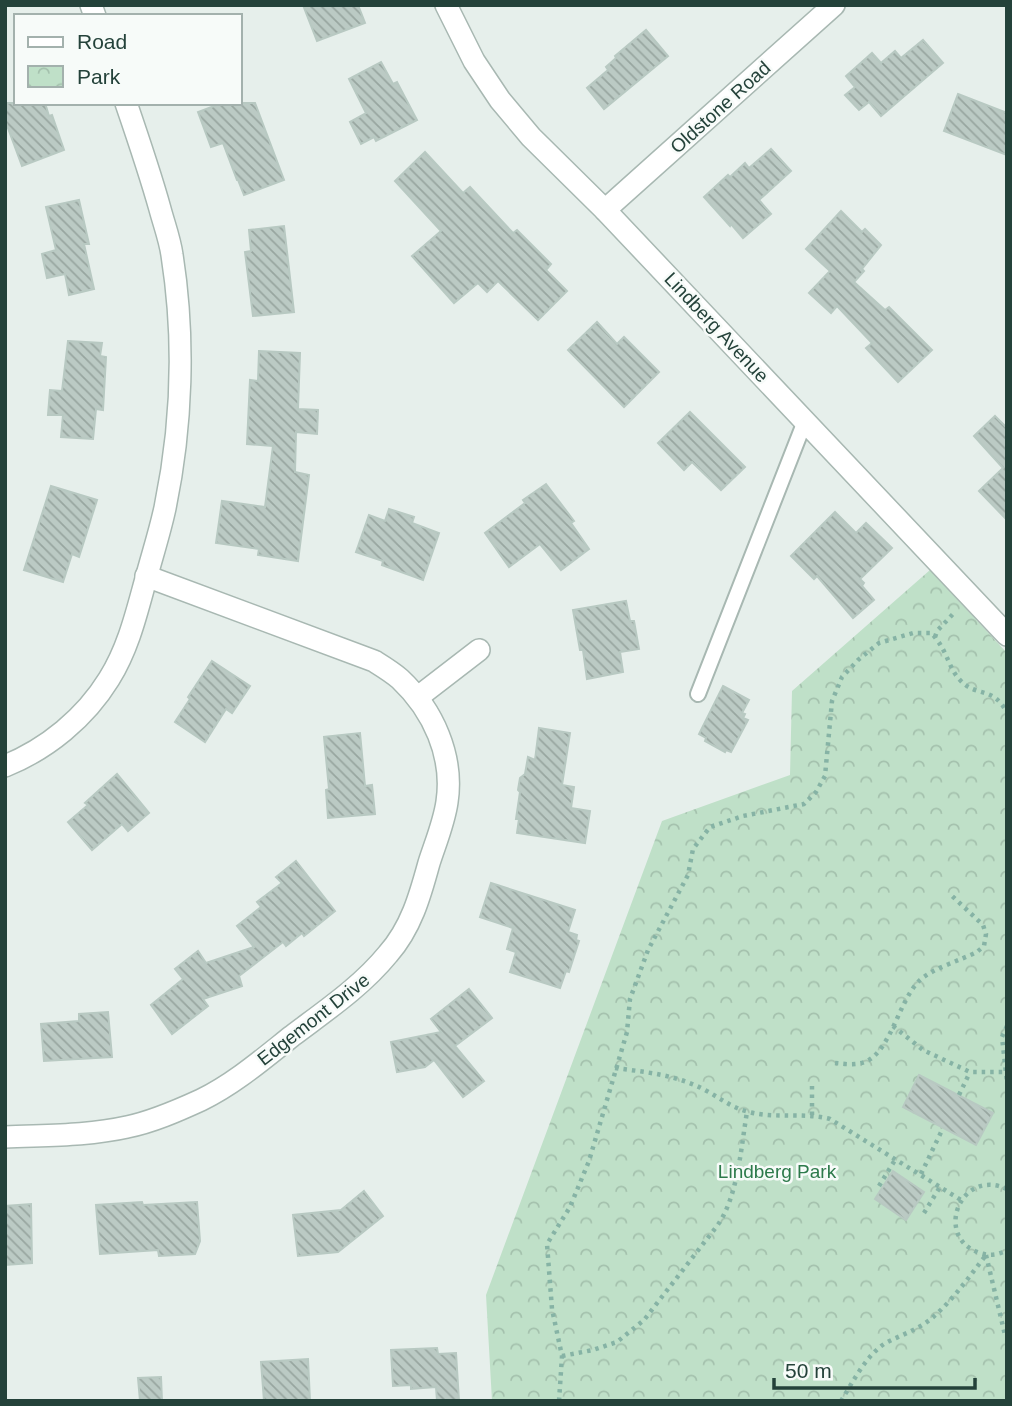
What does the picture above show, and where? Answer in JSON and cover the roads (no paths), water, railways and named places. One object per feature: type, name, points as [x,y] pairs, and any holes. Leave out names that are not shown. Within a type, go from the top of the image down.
[{"type":"street","name":"Lindberg Avenue","points":[[446,5],[474,61],[500,100],[531,136],[606,210],[1007,635]]},
{"type":"street","name":"Oldstone Road","points":[[606,210],[834,5]]},
{"type":"street","points":[[5,766],[21,760],[55,738],[85,711],[109,679],[127,644],[164,508],[176,439],[180,369],[177,298],[172,252],[127,105]]},
{"type":"street","name":"Edgemont Drive","points":[[5,1138],[97,1132],[127,1127],[167,1115],[204,1098],[239,1077],[366,980],[390,952],[407,928],[416,907],[447,803],[444,749],[433,722],[418,697],[397,677],[374,660],[146,576]]},
{"type":"street","points":[[418,697],[480,650]]},
{"type":"lane","points":[[698,694],[805,421]]},
{"type":"park label","name":"Lindberg Park","points":[[777,1171]]}]
